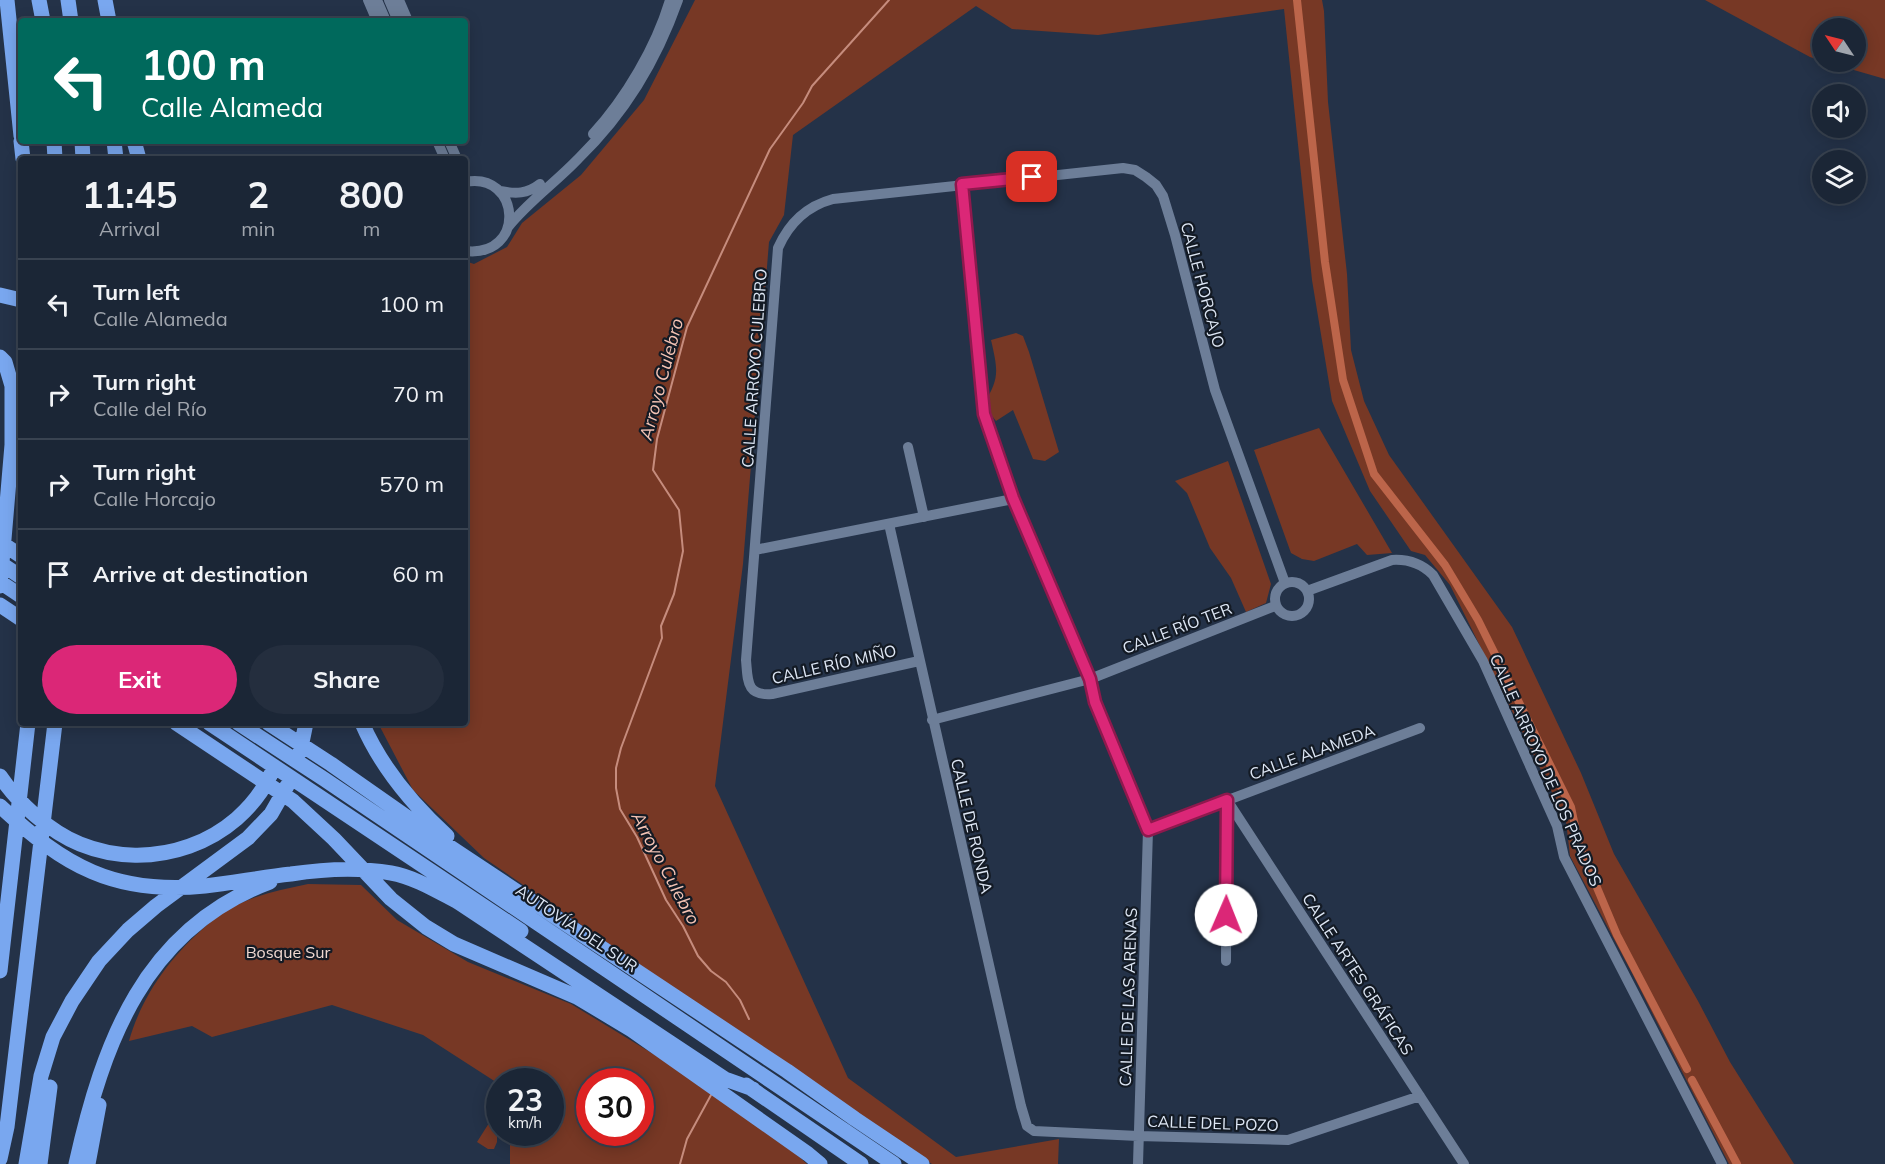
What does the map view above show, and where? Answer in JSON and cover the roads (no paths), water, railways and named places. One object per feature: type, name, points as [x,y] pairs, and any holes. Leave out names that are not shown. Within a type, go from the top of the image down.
[{"type":"highway","points":[[7,0],[18,107]]},
{"type":"highway","points":[[39,0],[42,18]]},
{"type":"highway","points":[[68,0],[71,18]]},
{"type":"highway","points":[[103,0],[103,18]]},
{"type":"highway","points":[[103,0],[108,18]]},
{"type":"highway","points":[[0,357],[12,386],[12,445],[0,584],[18,594]]},
{"type":"highway","points":[[3,537],[18,422]]},
{"type":"highway","points":[[3,537],[18,553]]},
{"type":"highway","points":[[0,563],[18,575]]},
{"type":"highway","points":[[0,605],[18,617]]},
{"type":"highway","points":[[0,971],[28,726]]},
{"type":"highway","points":[[0,1159],[7,1127],[55,726]]},
{"type":"highway","points":[[180,726],[300,807],[406,913],[426,927],[454,944],[577,997],[632,1030],[820,1164]]},
{"type":"highway","name":"AUTOVÍA DEL SUR","points":[[213,726],[315,792],[861,1164]]},
{"type":"highway","name":"AUTOVÍA DEL SUR","points":[[242,726],[894,1164]]},
{"type":"highway","points":[[273,726],[922,1164]]},
{"type":"highway","points":[[0,776],[7,786],[37,815],[78,843],[100,851],[126,856],[150,856],[182,850],[212,837],[238,818],[262,793],[278,759],[285,726]]},
{"type":"highway","points":[[26,1164],[41,1076],[53,1037],[72,1001],[99,961],[128,930],[156,906],[248,838],[271,814],[295,772],[305,726]]},
{"type":"highway","points":[[363,726],[373,747],[398,784],[431,821],[483,868]]},
{"type":"highway","points":[[0,806],[27,831],[67,860],[115,880],[148,887],[205,886],[313,870],[392,873],[425,885],[458,902],[725,1079],[753,1089]]},
{"type":"highway","points":[[76,1164],[86,1120],[105,1057],[123,1016],[138,990],[171,947],[209,912],[248,890],[292,873]]},
{"type":"highway","points":[[88,1164],[100,1102],[138,990]]},
{"type":"highway","points":[[40,1164],[55,1051],[72,1001]]},
{"type":"highway","points":[[769,1059],[852,1127],[906,1164]]},
{"type":"street","points":[[368,0],[376,18]]},
{"type":"street","points":[[377,0],[385,18]]},
{"type":"street","points":[[388,0],[397,18]]},
{"type":"street","points":[[399,0],[407,18]]},
{"type":"street","points":[[500,191],[516,194],[531,191],[569,159],[598,128],[630,86],[670,0]]},
{"type":"street","points":[[508,227],[528,203],[577,161],[614,120],[638,87],[655,57],[678,0]]},
{"type":"street","name":"CALLE HORCAJO","points":[[962,184],[1123,168],[1135,170],[1156,185],[1163,196],[1175,235],[1215,390],[1286,583]]},
{"type":"street","points":[[468,251],[491,249],[501,242],[510,219],[507,202],[500,191],[487,182],[470,181]]},
{"type":"street","points":[[962,184],[984,414],[1013,498],[1090,679],[1095,702],[1148,830]]},
{"type":"street","name":"CALLE ARROYO CULEBRO","points":[[756,694],[749,683],[746,660],[778,248],[785,231],[796,219],[811,208],[833,199],[962,184]]},
{"type":"street","points":[[908,447],[924,517]]},
{"type":"street","points":[[755,550],[1013,498]]},
{"type":"street","name":"CALLE DE RONDA","points":[[889,524],[1021,1106],[1027,1126],[1034,1131]]},
{"type":"street","name":"CALLE ARROYO DE LOS PRADOS","points":[[1307,591],[1392,560],[1403,560],[1426,567],[1433,575],[1483,661],[1557,826],[1564,857],[1722,1164]]},
{"type":"street","points":[[1286,583],[1300,584],[1307,591],[1309,602],[1307,608],[1299,615],[1288,616],[1275,606],[1277,590],[1286,583]]},
{"type":"street","name":"CALLE RÍO TER","points":[[932,720],[1090,679],[1275,606]]},
{"type":"street","name":"CALLE RÍO MIÑO","points":[[756,694],[772,694],[919,660]]},
{"type":"street","name":"CALLE ALAMEDA","points":[[1148,830],[1420,728]]},
{"type":"street","points":[[1226,961],[1227,800]]},
{"type":"street","name":"CALLE ARTES GRÁFICAS","points":[[1227,800],[1464,1164]]},
{"type":"street","name":"CALLE DE LAS ARENAS","points":[[1138,1164],[1148,830]]},
{"type":"street","name":"CALLE DEL POZO","points":[[1034,1131],[1288,1140],[1420,1096]]},
{"type":"waterway","name":"Arroyo Culebro","points":[[749,1019],[740,1000],[726,982],[711,971],[698,956],[683,926],[666,900],[637,837],[620,809],[616,788],[616,768],[621,748],[662,638],[661,626],[674,594],[683,551],[679,510],[653,470],[657,439],[687,327],[770,149],[803,103],[812,86],[889,0]]},
{"type":"waterway","points":[[1297,0],[1325,262],[1343,380],[1374,474],[1445,565],[1478,620],[1571,807],[1579,845],[1617,935],[1687,1069]]},
{"type":"waterway","points":[[1692,1080],[1737,1164]]},
{"type":"waterway","name":"Arroyo Culebro","points":[[680,1164],[687,1139],[711,1095]]},
{"type":"park label","name":"Bosque Sur","points":[[288,952]]}]
